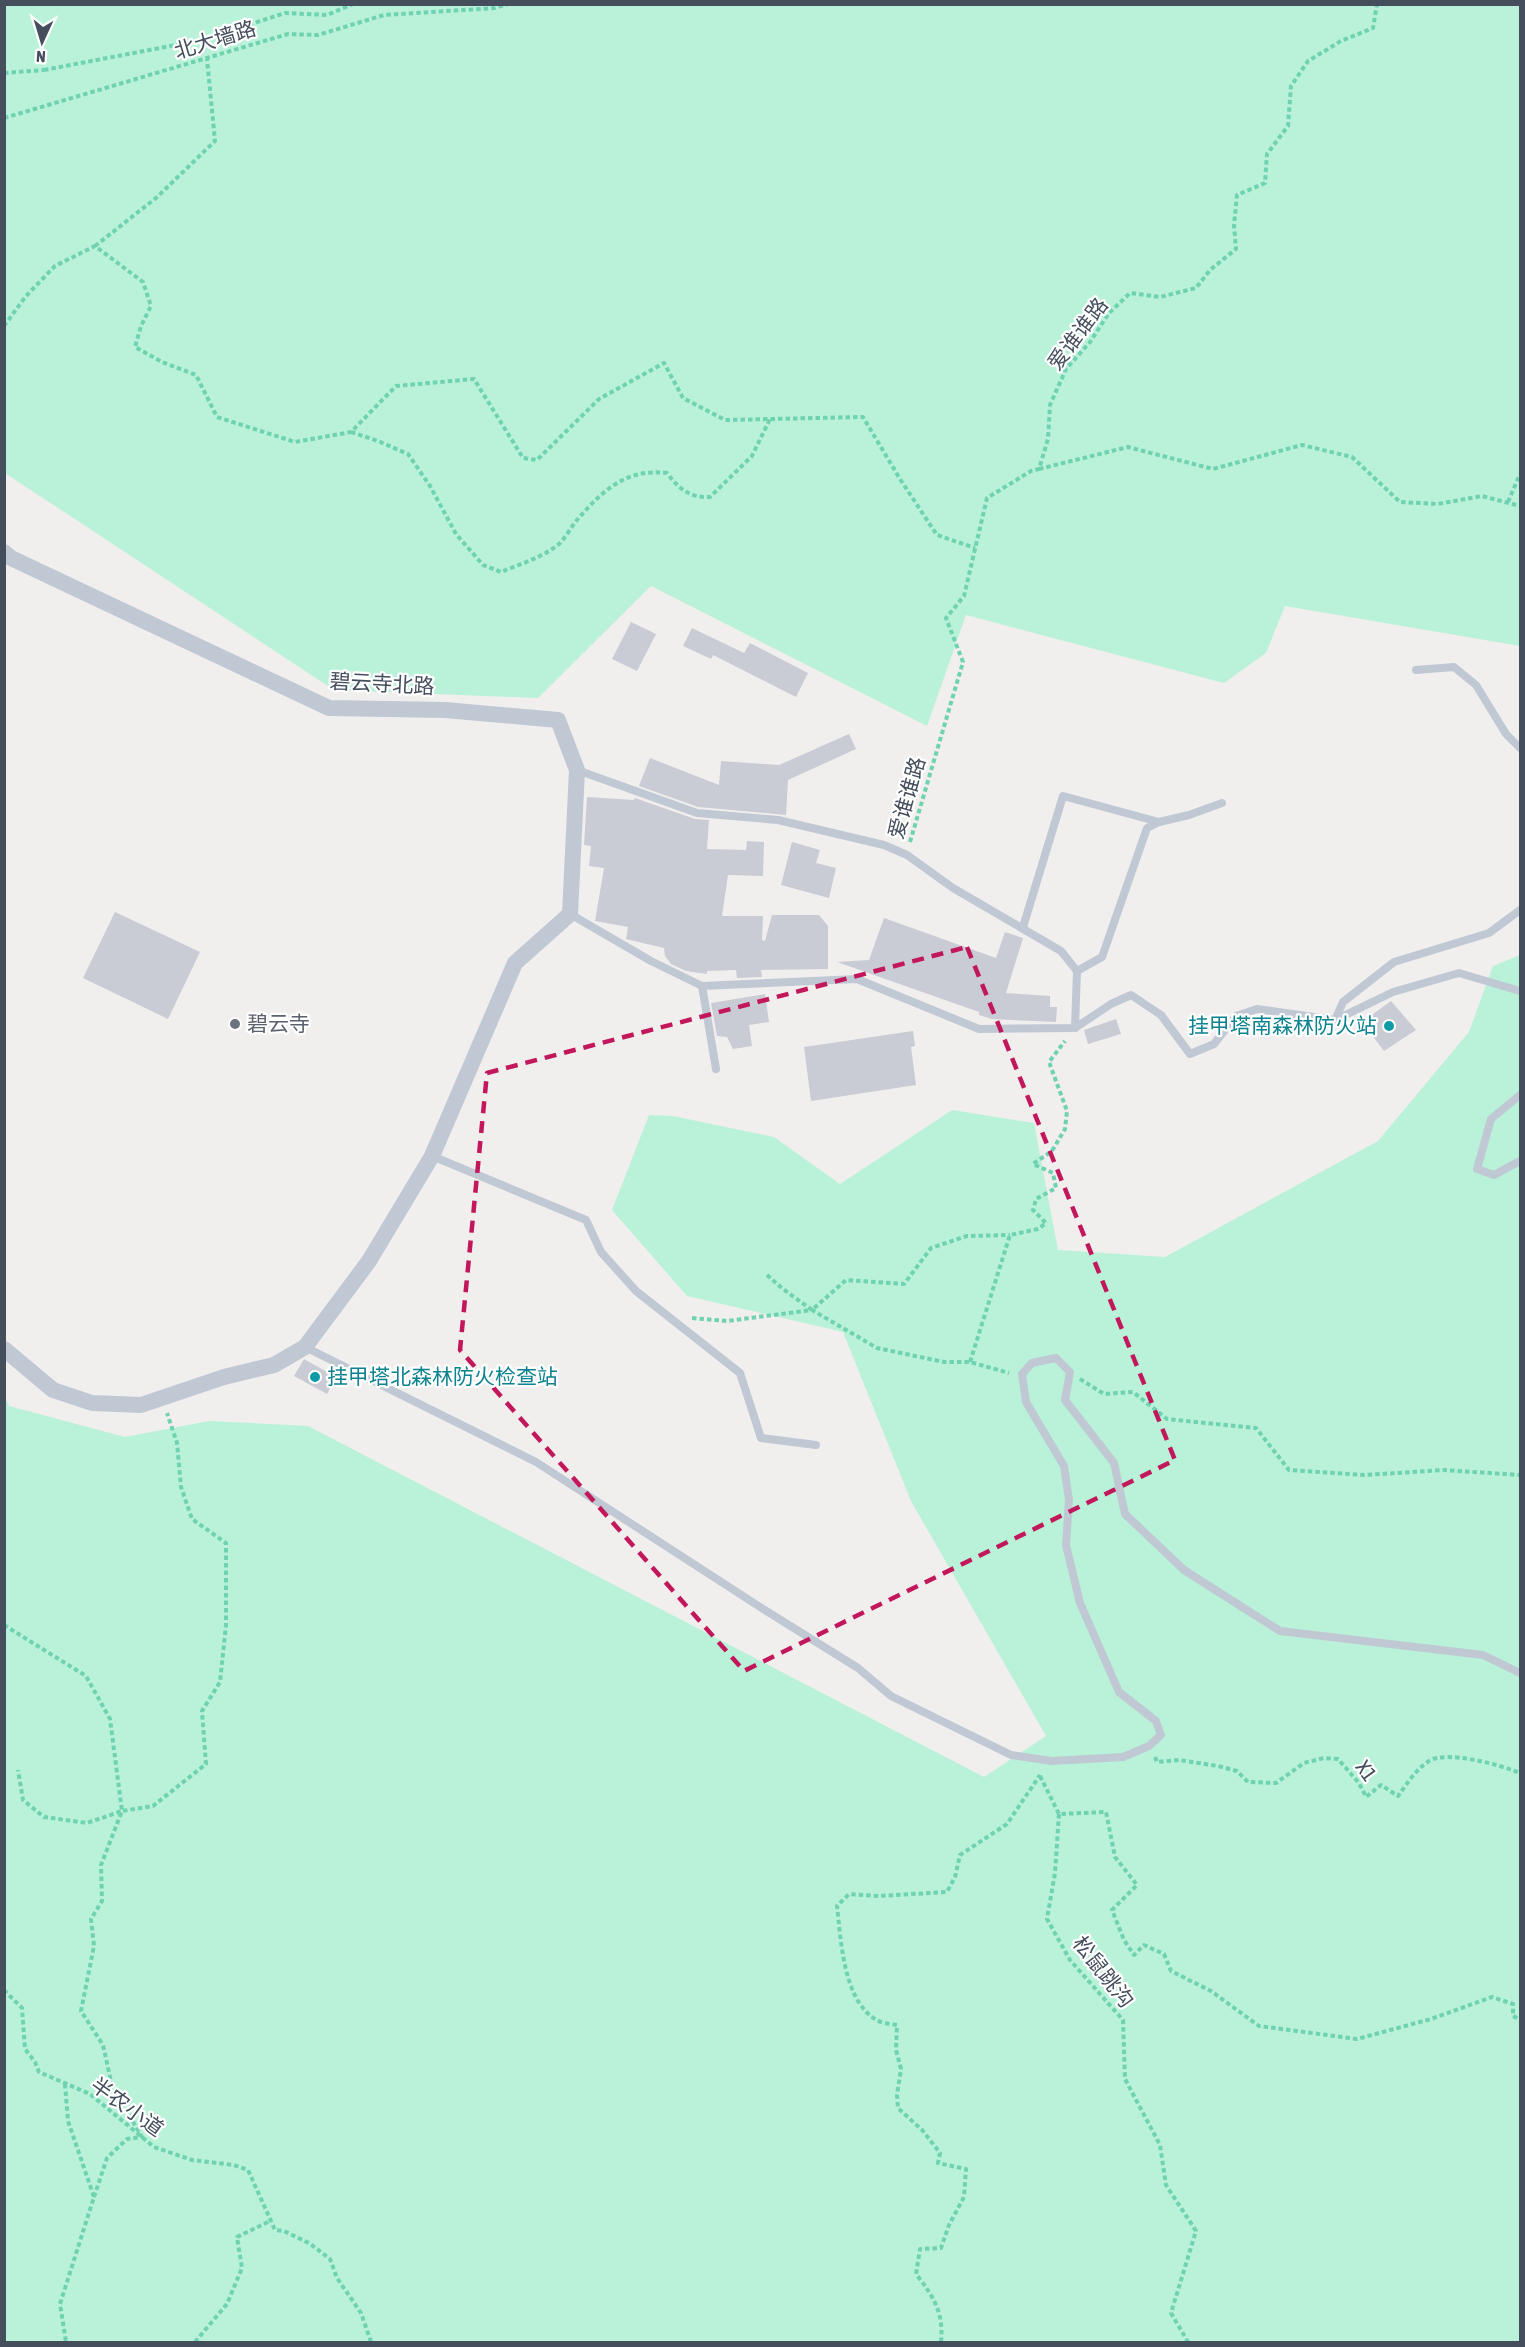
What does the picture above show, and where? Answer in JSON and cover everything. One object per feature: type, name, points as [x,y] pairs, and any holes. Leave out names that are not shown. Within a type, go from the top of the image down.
[{"type":"street","name":"碧云寺北路","points":[[4,552],[21,563],[329,708],[445,710],[558,720],[577,770],[570,914]]},
{"type":"street","points":[[4,1349],[52,1390],[92,1403],[141,1405],[224,1377],[274,1365],[305,1347],[369,1261],[432,1156],[515,963],[570,914]]},
{"type":"lane","points":[[1416,670],[1454,667],[1476,686],[1506,734],[1521,748]]},
{"type":"lane","points":[[577,770],[697,813],[778,820],[884,845],[907,855],[953,888],[1023,927],[1060,951],[1077,971],[1075,1028]]},
{"type":"lane","points":[[1023,927],[1063,796],[1159,822]]},
{"type":"lane","points":[[1077,971],[1102,957],[1147,828],[1159,822],[1189,815],[1222,803]]},
{"type":"lane","points":[[1335,1020],[1343,1002],[1394,962],[1489,933],[1521,910]]},
{"type":"lane","points":[[570,914],[651,961],[702,986],[857,979],[979,1029],[1075,1028],[1111,1004],[1131,995],[1161,1015],[1190,1054],[1214,1044],[1236,1017],[1257,1009],[1335,1020],[1393,992],[1459,973],[1521,991]]},
{"type":"lane","points":[[702,986],[716,1070]]},
{"type":"lane","points":[[1521,1095],[1491,1119],[1477,1169],[1494,1175],[1521,1161]]},
{"type":"lane","points":[[432,1156],[586,1220],[601,1252],[636,1291],[671,1316],[740,1373],[761,1438],[816,1444]]},
{"type":"lane","points":[[305,1347],[536,1462],[858,1668],[891,1696],[1011,1755],[1052,1761],[1124,1757],[1149,1746],[1161,1736],[1156,1721],[1119,1692],[1080,1603],[1066,1545],[1069,1500],[1064,1466],[1026,1402],[1022,1374],[1032,1363],[1056,1358],[1070,1372],[1065,1400],[1114,1462],[1125,1514],[1184,1570],[1280,1630],[1483,1655],[1521,1673]]},
{"type":"path","points":[[4,73],[45,70],[202,40],[285,12],[327,15],[353,4]]},
{"type":"path","name":"北大墙路","points":[[4,118],[288,34],[318,34],[384,15],[495,8],[508,4]]},
{"type":"path","name":"爱谁谁路","points":[[907,855],[963,662],[946,618],[964,596],[987,498],[1031,471],[1039,469],[1048,439],[1050,405],[1066,369],[1090,342],[1109,313],[1130,293],[1160,297],[1196,288],[1210,270],[1236,249],[1233,225],[1237,195],[1265,183],[1267,154],[1288,126],[1291,86],[1308,61],[1341,41],[1373,28],[1377,4]]},
{"type":"path","points":[[4,326],[26,296],[55,266],[95,246],[156,198],[215,141],[207,59]]},
{"type":"path","points":[[95,246],[143,282],[151,306],[141,326],[135,347],[162,362],[196,375],[217,417],[295,442],[351,432],[408,454],[430,486],[456,534],[483,565],[501,572],[528,561],[560,543],[598,497],[626,477],[652,471],[667,473],[678,488],[698,498],[710,497],[752,456],[770,419]]},
{"type":"path","points":[[351,432],[396,386],[474,379],[523,458],[537,460],[599,399],[664,363],[683,398],[725,420],[863,417],[937,535],[975,548]]},
{"type":"path","points":[[1039,469],[1128,447],[1213,469],[1302,445],[1352,457],[1400,502],[1438,504],[1482,496],[1521,506]]},
{"type":"path","points":[[1508,502],[1521,474]]},
{"type":"path","points":[[671,1316],[727,1321],[812,1310],[846,1280],[904,1284],[931,1248],[967,1236],[1010,1235],[1038,1229],[1046,1223],[1033,1210],[1036,1199],[1056,1188],[1053,1173],[1033,1164],[1052,1151],[1065,1130],[1067,1111],[1049,1062],[1075,1028]]},
{"type":"path","points":[[970,1362],[1010,1235]]},
{"type":"path","points":[[767,1275],[812,1310],[878,1348],[944,1362],[970,1362],[1003,1372],[1022,1374]]},
{"type":"path","points":[[1070,1372],[1104,1394],[1133,1392],[1167,1419],[1256,1428],[1289,1470],[1365,1475],[1444,1470],[1521,1475]]},
{"type":"path","points":[[18,1770],[23,1800],[44,1817],[87,1823],[122,1811],[153,1806],[206,1764],[202,1711],[220,1682],[225,1636],[226,1543],[192,1519],[181,1487],[177,1443],[161,1398]]},
{"type":"path","points":[[4,1625],[86,1676],[111,1719],[122,1811],[102,1865],[102,1901],[91,1919],[94,1946],[81,2011],[103,2045],[112,2085],[142,2137],[127,2139],[107,2158],[60,2304],[66,2343]]},
{"type":"path","name":"X1","points":[[1149,1746],[1157,1762],[1179,1760],[1218,1766],[1237,1771],[1248,1782],[1276,1783],[1304,1763],[1324,1758],[1338,1759],[1359,1783],[1366,1797],[1381,1785],[1398,1797],[1417,1770],[1431,1759],[1454,1757],[1507,1767],[1521,1773]]},
{"type":"path","points":[[1030,1756],[1059,1814],[1106,1812],[1115,1857],[1137,1885],[1112,1910],[1124,1940],[1134,1955],[1144,1945],[1164,1954],[1171,1971],[1210,1991],[1259,2026],[1357,2039],[1431,2019],[1492,1997],[1513,2004],[1513,2016],[1521,2020]]},
{"type":"path","points":[[941,2343],[942,2333],[936,2300],[916,2274],[920,2249],[941,2248],[949,2225],[964,2197],[966,2169],[938,2163],[939,2153],[923,2131],[898,2108],[897,2095],[901,2068],[896,2050],[897,2025],[875,2020],[855,2000],[843,1956],[837,1906],[849,1894],[879,1896],[947,1892],[955,1877],[960,1856],[1007,1824],[1040,1775]]},
{"type":"path","name":"松鼠跳沟","points":[[1059,1814],[1055,1873],[1047,1919],[1070,1960],[1123,2020],[1125,2079],[1160,2145],[1166,2185],[1196,2231],[1171,2313],[1188,2343]]},
{"type":"path","name":"半农小道","points":[[4,1990],[22,2008],[25,2049],[39,2072],[90,2094],[154,2147],[192,2160],[234,2165],[248,2170],[270,2221]]},
{"type":"path","points":[[65,2084],[68,2121],[94,2197]]},
{"type":"path","points":[[195,2343],[227,2304],[242,2268],[237,2237],[270,2221],[275,2230],[284,2231],[309,2243],[330,2259],[337,2278],[361,2313],[371,2343]]},
{"type":"highlighted area","points":[[967,947],[1175,1460],[744,1671],[460,1350],[487,1073]]},
{"type":"green space","points":[[4,5],[1520,5],[1520,646],[1285,606],[1266,653],[1224,683],[966,615],[927,726],[651,586],[538,698],[334,690],[5,473]]},
{"type":"green space","points":[[1520,955],[1520,2342],[5,2342],[4,1395],[9,1406],[125,1437],[209,1421],[308,1426],[984,1777],[1046,1736],[911,1501],[843,1332],[687,1296],[612,1210],[649,1115],[673,1116],[774,1137],[840,1184],[952,1110],[1034,1123],[1058,1250],[1165,1257],[1378,1141],[1469,1032],[1493,966]]},
{"type":"building","points":[[631,622],[656,634],[637,671],[612,659]]},
{"type":"building","points":[[692,628],[744,653],[750,643],[808,673],[796,697],[713,655],[711,659],[683,646]]},
{"type":"building","points":[[849,734],[856,749],[788,780],[786,815],[698,807],[639,786],[650,758],[719,785],[721,761],[779,765]]},
{"type":"building","points":[[587,797],[634,800],[635,798],[695,819],[709,820],[707,849],[746,850],[747,841],[764,842],[763,876],[728,875],[722,916],[763,916],[762,940],[765,941],[772,915],[819,915],[828,926],[828,969],[761,970],[762,977],[737,978],[736,970],[707,971],[707,974],[686,971],[671,964],[665,956],[664,948],[626,939],[628,927],[595,921],[604,868],[589,866],[591,846],[584,845]]},
{"type":"building","points":[[792,842],[820,850],[816,863],[836,868],[829,898],[781,885]]},
{"type":"building","points":[[115,912],[200,952],[168,1019],[83,978]]},
{"type":"building","points":[[884,918],[996,958],[1005,932],[1023,938],[1006,993],[1050,996],[1050,1007],[1057,1007],[1056,1022],[992,1019],[979,1015],[979,1012],[837,962],[869,960]]},
{"type":"building","points":[[765,994],[769,1022],[749,1025],[752,1046],[733,1049],[727,1037],[717,1036],[711,1003]]},
{"type":"building","name":"挂甲塔南森林防火站","points":[[1391,1001],[1416,1030],[1384,1051],[1362,1022]]},
{"type":"building","points":[[1116,1019],[1121,1034],[1088,1044],[1084,1030]]},
{"type":"building","points":[[913,1031],[915,1046],[911,1047],[916,1085],[811,1101],[804,1047]]},
{"type":"building","name":"挂甲塔北森林防火检查站","points":[[304,1359],[336,1377],[327,1394],[294,1376]]},
{"type":"place","name":"碧云寺","points":[[235,1024]]},
{"type":"place","name":"挂甲塔南森林防火站","points":[[1389,1026]]},
{"type":"place","name":"挂甲塔北森林防火检查站","points":[[315,1377]]}]
